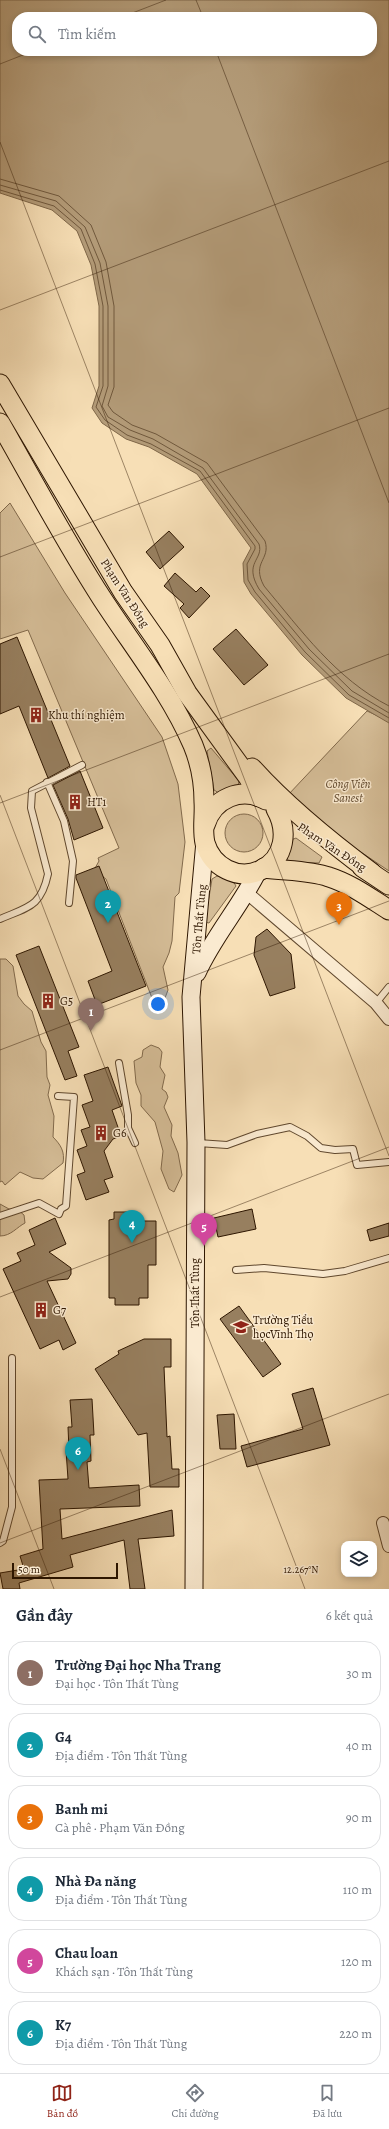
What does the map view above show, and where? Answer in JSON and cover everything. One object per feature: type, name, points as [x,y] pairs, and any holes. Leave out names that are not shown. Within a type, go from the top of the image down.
[{"type":"main road","name":"Phạm Văn Đồng","points":[[0,384],[123,592],[160,645],[188,694],[248,776],[259,797]]},
{"type":"main road","name":"Phạm Văn Đồng","points":[[0,423],[100,596],[182,722],[194,747],[201,776],[204,802],[205,835],[210,854],[219,865],[231,872],[244,874],[261,870],[304,871],[328,876],[351,886],[389,910]]},
{"type":"main road","points":[[160,645],[213,720],[245,760],[277,796],[320,833],[372,874]]},
{"type":"main road","name":"Phạm Văn Đồng","points":[[205,835],[208,817],[214,807],[224,799],[235,794],[247,794],[259,797],[313,836],[389,884]]},
{"type":"main road","name":"Phạm Văn Đồng","points":[[261,870],[273,861],[280,852],[283,841],[283,824],[276,809]]},
{"type":"main road","name":"Tôn Thất Tùng","points":[[194,1589],[196,1142],[191,996],[205,835]]},
{"type":"main road","name":"Tôn Thất Tùng","points":[[191,996],[197,973],[205,956],[261,870]]},
{"type":"street","points":[[247,893],[376,1003],[389,1019]]},
{"type":"street","points":[[383,1523],[389,1546]]},
{"type":"lane","points":[[0,919],[31,906],[40,899],[46,883],[48,874],[31,808],[32,791],[82,765]]},
{"type":"lane","points":[[47,782],[64,821],[73,861],[69,903]]},
{"type":"lane","points":[[376,1003],[389,987]]},
{"type":"lane","points":[[119,1063],[128,1115],[128,1128],[134,1143]]},
{"type":"lane","points":[[0,1216],[39,1203],[58,1214],[61,1209],[66,1206],[74,1097],[58,1096]]},
{"type":"lane","points":[[196,1142],[227,1146],[257,1134],[290,1127],[307,1136],[321,1148],[334,1150],[353,1149],[358,1165],[389,1162]]},
{"type":"lane","points":[[236,1270],[264,1268],[322,1274],[345,1272],[389,1258]]},
{"type":"lane","points":[[0,1543],[3,1541],[12,1507],[12,1358]]},
{"type":"green space","points":[[10,503],[65,593],[162,737],[178,784],[185,842],[179,893],[175,897],[172,941],[163,967],[168,990],[165,998],[159,1003],[152,998],[106,879],[94,870],[99,861],[98,858],[119,848],[28,630],[0,639],[0,513]]},
{"type":"green space","name":"Công Viên Sanest","points":[[367,711],[389,721],[389,871],[346,842],[288,795]]},
{"type":"green space","points":[[211,748],[239,781],[238,786],[219,793],[214,790],[207,751]]},
{"type":"green space","points":[[240,814],[248,814],[260,823],[263,833],[260,843],[254,849],[248,852],[240,852],[228,843],[225,837],[225,829],[234,817]]},
{"type":"green space","points":[[296,838],[322,857],[319,863],[289,862],[287,858],[291,840]]},
{"type":"green space","points":[[217,876],[233,881],[236,886],[209,923],[205,922],[212,879]]},
{"type":"green space","points":[[0,959],[6,959],[13,966],[18,996],[32,1011],[41,1042],[46,1051],[47,1077],[50,1085],[48,1095],[54,1116],[53,1137],[63,1152],[63,1163],[43,1179],[33,1178],[20,1172],[5,1185],[2,1181],[0,1182]]},
{"type":"green space","points":[[151,1045],[159,1048],[162,1052],[160,1067],[165,1075],[162,1089],[166,1092],[168,1097],[164,1107],[172,1125],[171,1136],[178,1153],[182,1175],[174,1192],[169,1189],[161,1169],[163,1151],[155,1122],[141,1106],[141,1095],[136,1083],[134,1061],[142,1057],[143,1050]]},
{"type":"green space","points":[[0,1204],[9,1209],[18,1210],[24,1215],[25,1223],[4,1236],[0,1236]]},
{"type":"water","points":[[0,0],[389,0],[389,723],[346,698],[302,655],[251,594],[244,582],[243,563],[251,548],[197,474],[149,447],[126,439],[102,423],[92,408],[99,386],[99,306],[91,265],[77,231],[52,210],[0,193]]},
{"type":"building","points":[[169,531],[184,547],[160,569],[146,552]]},
{"type":"building","points":[[175,573],[196,592],[201,587],[210,596],[189,618],[180,608],[184,604],[164,586]]},
{"type":"building","points":[[236,629],[268,665],[244,685],[213,649]]},
{"type":"building","name":"Khu thí nghiệm","points":[[17,637],[70,766],[48,778],[19,706],[0,714],[0,644]]},
{"type":"building","name":"HT1","points":[[80,771],[103,828],[74,840],[68,819],[53,785]]},
{"type":"building","points":[[99,866],[146,986],[97,1005],[88,981],[112,971],[76,875]]},
{"type":"building","points":[[267,929],[291,954],[295,988],[270,996],[254,955],[256,937]]},
{"type":"building","name":"G5","points":[[39,946],[79,1047],[68,1051],[77,1076],[65,1080],[16,955]]},
{"type":"building","name":"G6","points":[[108,1067],[122,1106],[112,1110],[121,1136],[113,1139],[104,1151],[113,1177],[104,1180],[109,1192],[86,1200],[77,1175],[85,1172],[77,1150],[87,1146],[81,1130],[90,1127],[82,1105],[93,1101],[84,1075]]},
{"type":"building","points":[[252,1209],[256,1229],[218,1237],[214,1218]]},
{"type":"building","points":[[114,1212],[133,1212],[133,1221],[156,1221],[156,1265],[148,1265],[148,1298],[139,1298],[139,1305],[115,1305],[115,1298],[109,1298],[109,1220],[114,1219]]},
{"type":"building","name":"G7","points":[[55,1218],[66,1244],[49,1252],[71,1268],[71,1274],[68,1279],[47,1281],[76,1343],[63,1350],[59,1340],[40,1349],[3,1269],[21,1261],[17,1253],[35,1245],[29,1230]]},
{"type":"building","points":[[389,1223],[389,1236],[370,1241],[367,1230]]},
{"type":"building","points":[[239,1306],[281,1364],[263,1377],[220,1319]]},
{"type":"building","points":[[144,1339],[171,1339],[171,1367],[164,1367],[167,1437],[170,1436],[172,1469],[179,1469],[179,1487],[150,1487],[147,1433],[138,1435],[95,1369],[119,1354],[118,1351]]},
{"type":"building","points":[[313,1388],[330,1445],[247,1467],[241,1446],[303,1429],[292,1394]]},
{"type":"building","points":[[92,1399],[94,1435],[90,1435],[91,1461],[87,1462],[89,1488],[139,1485],[140,1506],[60,1509],[62,1539],[172,1510],[174,1536],[138,1539],[145,1589],[130,1589],[124,1540],[70,1555],[73,1567],[19,1583],[20,1589],[3,1589],[0,1573],[24,1569],[20,1556],[43,1549],[39,1480],[68,1479],[66,1450],[69,1450],[68,1427],[72,1427],[70,1400]]},
{"type":"building","points":[[234,1414],[236,1449],[220,1449],[217,1415]]},
{"type":"place","name":"Khu thí nghiệm","points":[[36,715]]},
{"type":"place","name":"HT1","points":[[75,802]]},
{"type":"place","name":"G4","points":[[108,923]]},
{"type":"place","name":"Banh mi","points":[[339,925]]},
{"type":"place","name":"G5","points":[[48,1001]]},
{"type":"place","name":"Trường Đại học Nha Trang","points":[[91,1031]]},
{"type":"place","name":"G6","points":[[101,1133]]},
{"type":"place","name":"Nhà Đa năng","points":[[132,1243]]},
{"type":"place","name":"Chau loan","points":[[204,1246]]},
{"type":"place","name":"G7","points":[[41,1310]]},
{"type":"place","name":"Trường Tiểu họcVĩnh Thọ","points":[[241,1327]]},
{"type":"place","name":"K7","points":[[78,1470]]}]
